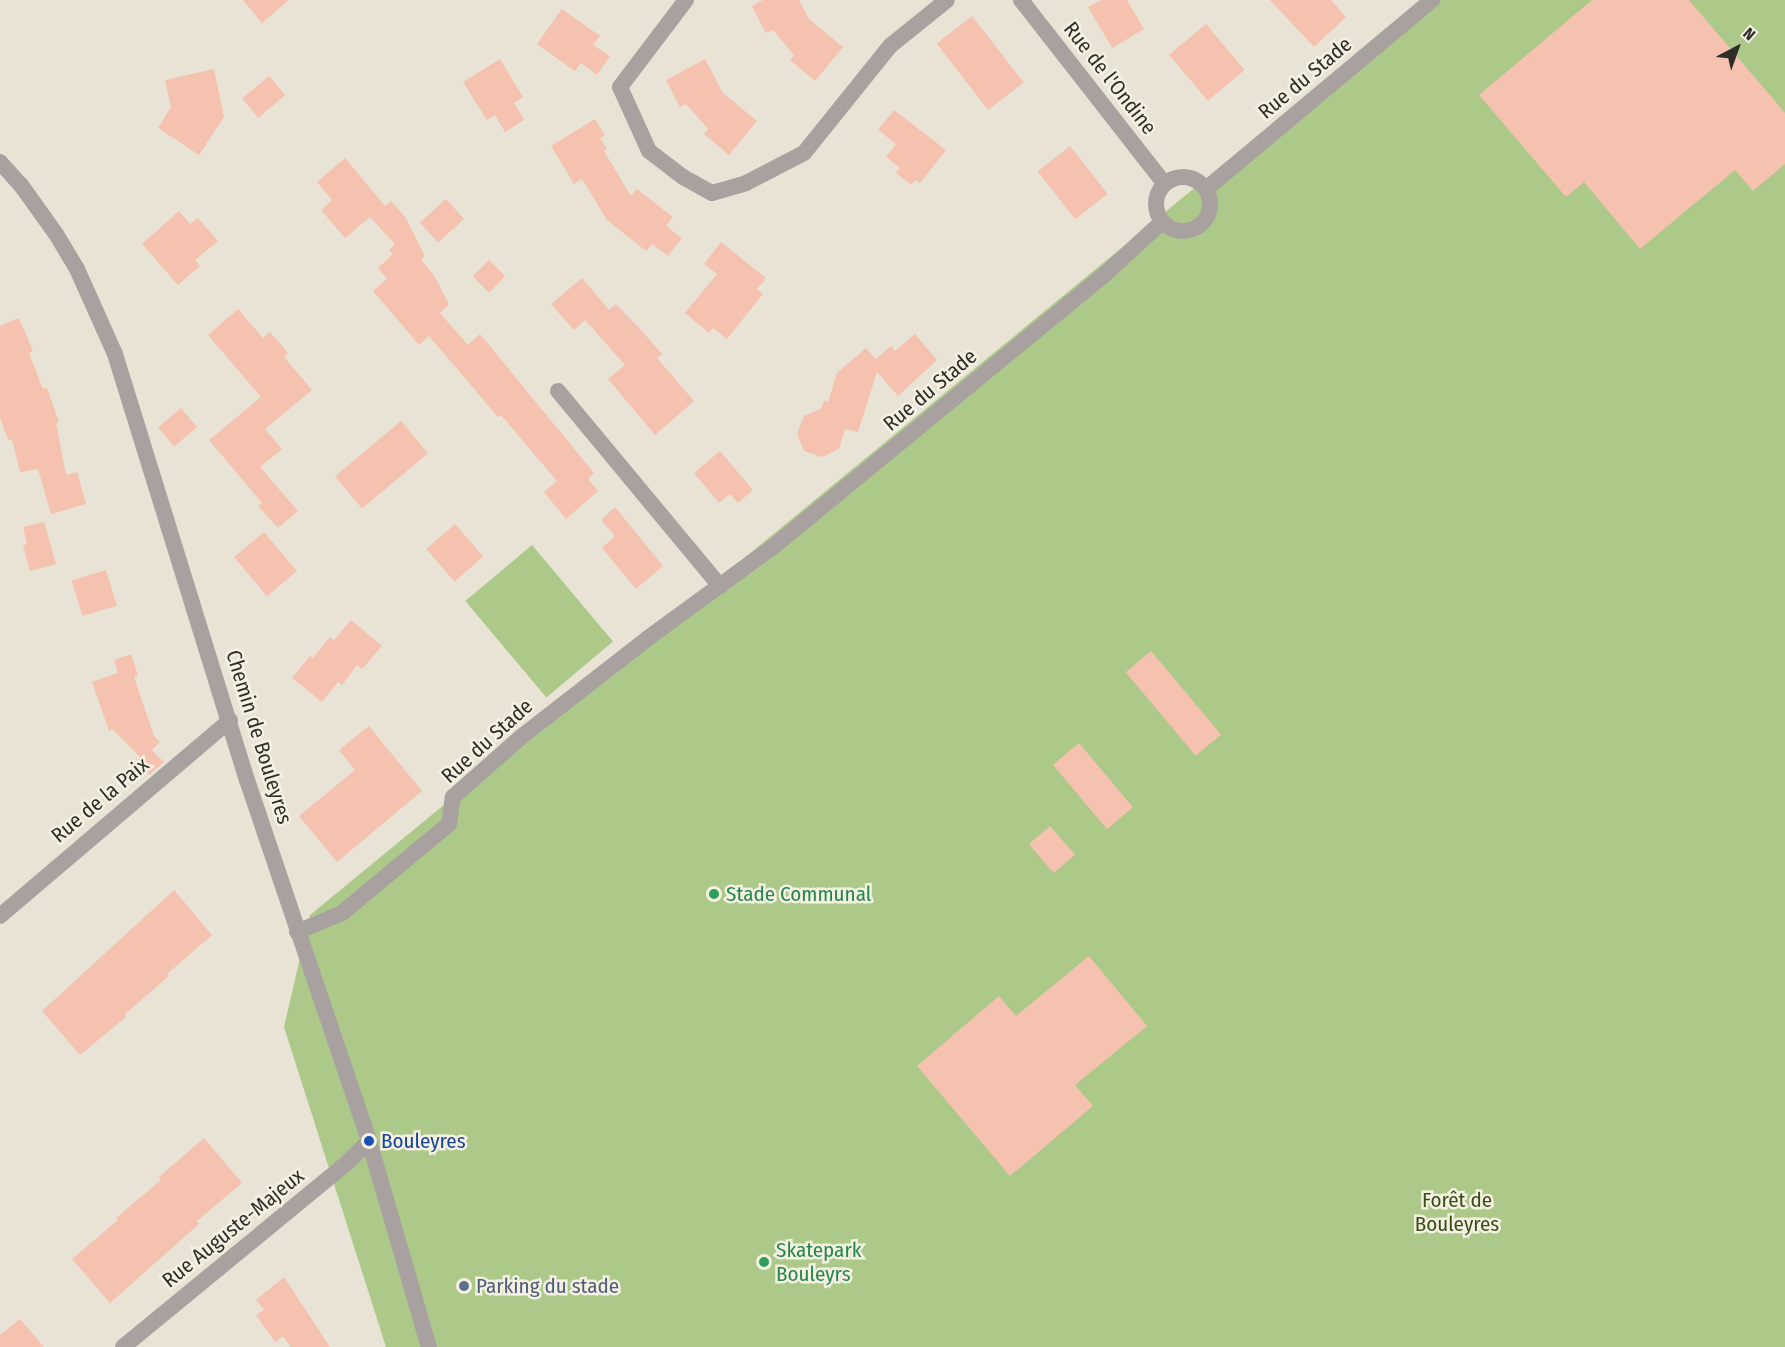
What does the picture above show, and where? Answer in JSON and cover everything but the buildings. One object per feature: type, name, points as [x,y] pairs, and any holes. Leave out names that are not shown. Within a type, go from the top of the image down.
[{"type":"street","points":[[686,0],[621,87],[649,151],[682,177],[712,193],[746,183],[804,153],[890,46],[947,0]]},
{"type":"street","name":"Rue de l'Ondine","points":[[1022,0],[1164,183]]},
{"type":"street","name":"Rue du Stade","points":[[1206,189],[1432,0]]},
{"type":"street","name":"Chemin de Bouleyres","points":[[0,162],[21,185],[56,234],[77,269],[115,354],[297,932],[369,1141],[429,1347]]},
{"type":"street","points":[[1181,176],[1191,177],[1206,189],[1209,210],[1206,217],[1196,227],[1174,230],[1162,222],[1157,215],[1155,198],[1164,183],[1181,176]]},
{"type":"street","name":"Rue du Stade","points":[[297,932],[342,913],[449,824],[453,797],[521,737],[648,638],[773,548],[1076,298],[1162,222]]},
{"type":"street","points":[[558,391],[720,586]]},
{"type":"street","name":"Rue de la Paix","points":[[0,916],[230,720]]},
{"type":"street","name":"Rue Auguste-Majeux","points":[[123,1347],[347,1163],[369,1141]]},
{"type":"green space","name":"Forêt de Bouleyres","points":[[1423,0],[1785,0],[1785,1347],[386,1347],[284,1027],[310,915]]},
{"type":"green space","points":[[532,545],[613,642],[546,697],[465,601]]},
{"type":"place","name":"Stade Communal","points":[[714,894]]},
{"type":"place","name":"Bouleyres","points":[[369,1141]]},
{"type":"place","name":"Skatepark Bouleyrs","points":[[764,1262]]},
{"type":"place","name":"Parking du stade","points":[[464,1286]]}]
